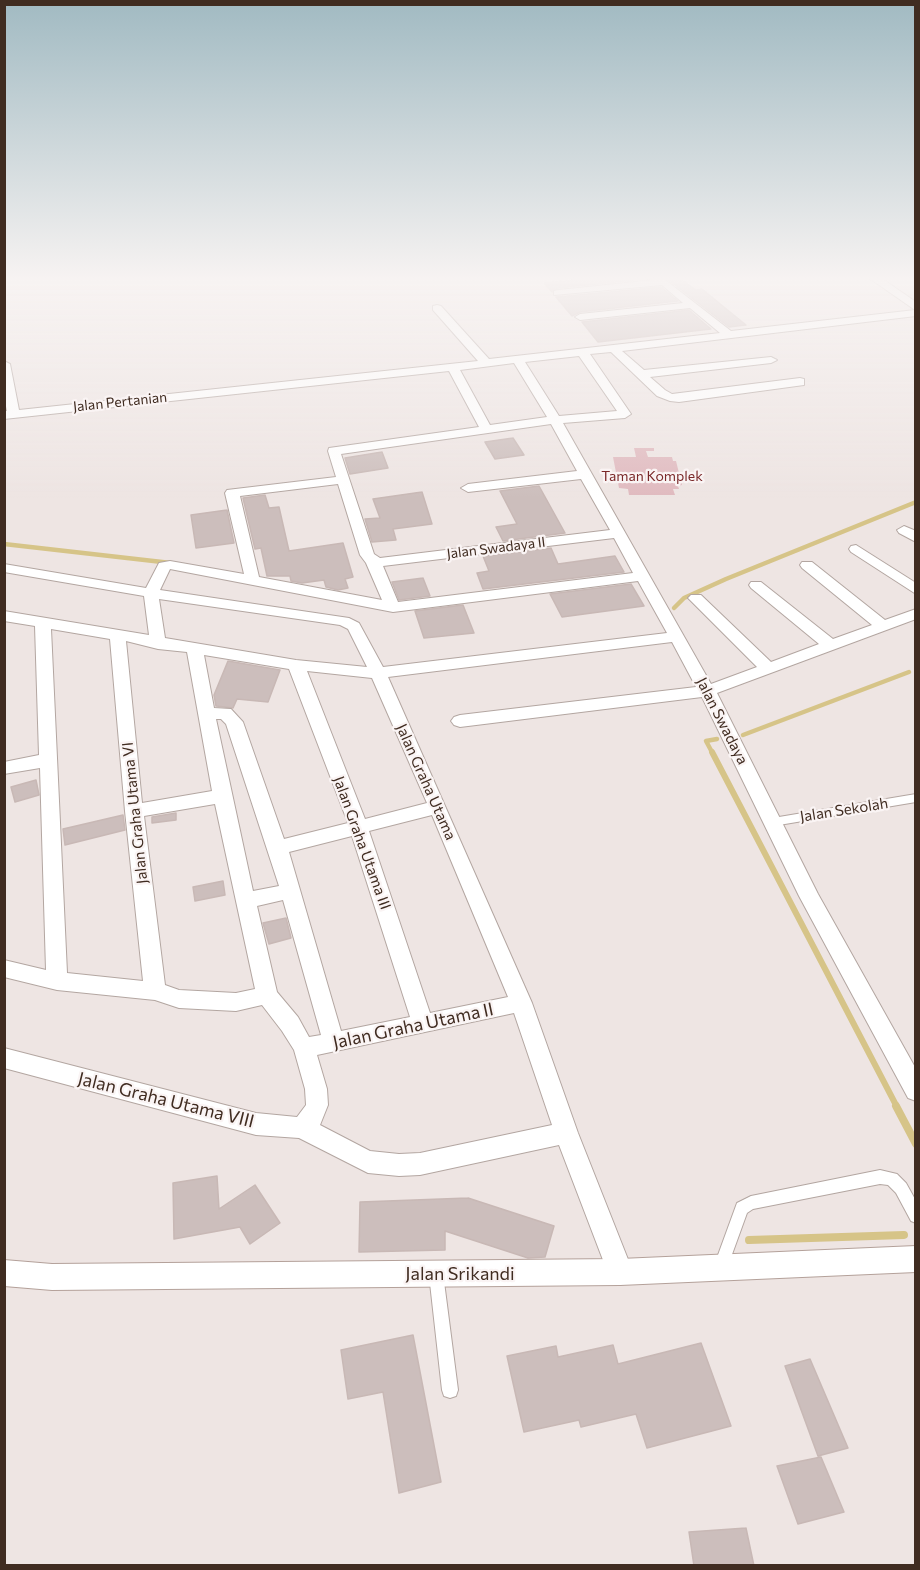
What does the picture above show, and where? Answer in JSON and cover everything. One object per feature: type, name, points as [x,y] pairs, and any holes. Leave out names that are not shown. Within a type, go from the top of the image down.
[{"type":"street","points":[[475,351],[485,362]]},
{"type":"street","name":"Jalan Pertanian","points":[[9,415],[580,351]]},
{"type":"street","points":[[393,607],[373,561],[367,555],[333,454],[336,450],[555,420],[625,414],[582,351]]},
{"type":"street","points":[[616,351],[661,393],[675,398],[800,382]]},
{"type":"street","name":"Jalan Swadaya","points":[[517,358],[586,474],[707,691],[809,896],[915,1091]]},
{"type":"street","points":[[642,374],[771,360]]},
{"type":"street","points":[[4,364],[9,415]]},
{"type":"street","points":[[453,367],[487,431]]},
{"type":"street","points":[[468,488],[586,474]]},
{"type":"street","points":[[252,579],[232,493],[342,480]]},
{"type":"street","name":"Jalan Swadaya II","points":[[373,561],[381,562],[619,533]]},
{"type":"street","points":[[856,549],[915,590]]},
{"type":"street","points":[[158,644],[151,593],[162,569],[176,565],[393,607],[642,576]]},
{"type":"street","points":[[807,565],[882,625]]},
{"type":"street","name":"Jalan Graha Utama","points":[[4,568],[151,593],[344,621],[357,630],[438,807],[521,1003],[566,1133],[620,1272]]},
{"type":"street","points":[[756,585],[829,644]]},
{"type":"street","points":[[696,598],[768,668]]},
{"type":"street","points":[[460,721],[707,691],[915,614]]},
{"type":"street","points":[[4,616],[195,650],[296,665],[378,673],[677,637]]},
{"type":"street","points":[[43,622],[57,981]]},
{"type":"street","name":"Jalan Graha Utama VI","points":[[118,635],[134,811],[155,991]]},
{"type":"street","points":[[195,650],[222,796],[267,995],[290,1024],[304,1048],[316,1089],[317,1105],[308,1123],[302,1128],[368,1162],[399,1165],[420,1164],[566,1133]]},
{"type":"street","name":"Jalan Graha Utama III","points":[[296,665],[359,828],[422,1022]]},
{"type":"street","points":[[206,714],[225,713],[232,718],[278,848],[334,1043]]},
{"type":"street","points":[[215,761],[245,754]]},
{"type":"street","points":[[4,768],[48,760]]},
{"type":"street","points":[[134,811],[222,796]]},
{"type":"street","points":[[278,848],[438,807]]},
{"type":"street","points":[[246,900],[291,891]]},
{"type":"street","points":[[4,968],[57,981],[155,991],[179,999],[236,1002],[267,995]]},
{"type":"street","name":"Jalan Graha Utama II","points":[[304,1048],[521,1003]]},
{"type":"street","name":"Jalan Graha Utama VIII","points":[[4,1058],[256,1124],[302,1128]]},
{"type":"street","name":"Jalan Srikandi","points":[[4,1273],[52,1277],[620,1272],[915,1259]]},
{"type":"lane","name":"Jalan Sekolah","points":[[773,822],[915,798]]},
{"type":"lane","points":[[720,1268],[742,1208],[751,1203],[880,1177],[892,1179],[901,1188],[915,1216]]},
{"type":"lane","points":[[436,1274],[450,1390]]},
{"type":"green space","name":"Taman Komplek","points":[[634,448],[654,448],[654,451],[646,451],[648,457],[672,457],[673,461],[676,461],[682,485],[678,486],[679,489],[673,489],[675,495],[629,495],[628,489],[619,488],[613,457],[636,457]]},
{"type":"building","points":[[513,438],[524,455],[495,459],[485,442]]},
{"type":"building","points":[[382,452],[388,468],[350,474],[345,458]]},
{"type":"building","points":[[539,486],[565,533],[503,541],[496,527],[517,524],[500,491]]},
{"type":"building","points":[[422,492],[432,524],[393,529],[396,540],[372,542],[365,519],[380,518],[373,499]]},
{"type":"building","points":[[265,495],[269,508],[279,507],[289,551],[343,543],[353,577],[345,579],[348,588],[338,590],[326,587],[324,580],[302,583],[291,581],[290,576],[267,576],[261,548],[255,549],[243,498]]},
{"type":"building","points":[[227,510],[234,543],[196,548],[191,515]]},
{"type":"building","points":[[551,548],[558,564],[615,556],[624,572],[483,589],[477,573],[489,571],[483,556]]},
{"type":"building","points":[[423,578],[430,596],[399,600],[392,582]]},
{"type":"building","points":[[631,584],[644,606],[562,617],[550,594]]},
{"type":"building","points":[[463,605],[474,633],[424,638],[415,611]]},
{"type":"building","points":[[228,661],[280,670],[268,702],[237,699],[233,708],[216,706],[214,695]]},
{"type":"building","points":[[36,780],[39,795],[15,802],[11,787]]},
{"type":"building","points":[[176,813],[176,820],[152,823],[152,817]]},
{"type":"building","points":[[123,815],[125,830],[65,845],[63,829]]},
{"type":"building","points":[[223,881],[225,895],[195,901],[193,887]]},
{"type":"building","points":[[286,918],[291,938],[269,944],[263,923]]},
{"type":"building","points":[[217,1176],[219,1209],[255,1185],[280,1223],[250,1244],[240,1227],[174,1239],[173,1183]]},
{"type":"building","points":[[468,1198],[554,1226],[545,1257],[528,1258],[445,1231],[445,1250],[359,1252],[360,1202]]},
{"type":"building","points":[[413,1335],[441,1482],[399,1493],[383,1392],[348,1399],[341,1350]]},
{"type":"building","points":[[701,1343],[731,1426],[647,1448],[636,1414],[581,1427],[579,1420],[524,1432],[507,1356],[556,1346],[558,1357],[613,1345],[618,1364]]},
{"type":"building","points":[[810,1359],[848,1448],[818,1456],[785,1366]]},
{"type":"building","points":[[821,1457],[844,1512],[798,1524],[777,1466]]},
{"type":"building","points":[[746,1528],[754,1566],[694,1566],[689,1532]]},
{"type":"waterway","points":[[674,608],[684,598],[726,579],[916,502]]},
{"type":"waterway","points":[[4,544],[171,563]]},
{"type":"waterway","points":[[743,735],[909,672]]},
{"type":"waterway","points":[[713,754],[706,741],[717,739]]},
{"type":"waterway","points":[[712,752],[897,1107]]},
{"type":"waterway","points":[[896,1106],[916,1144]]},
{"type":"waterway","points":[[749,1240],[904,1235]]}]
